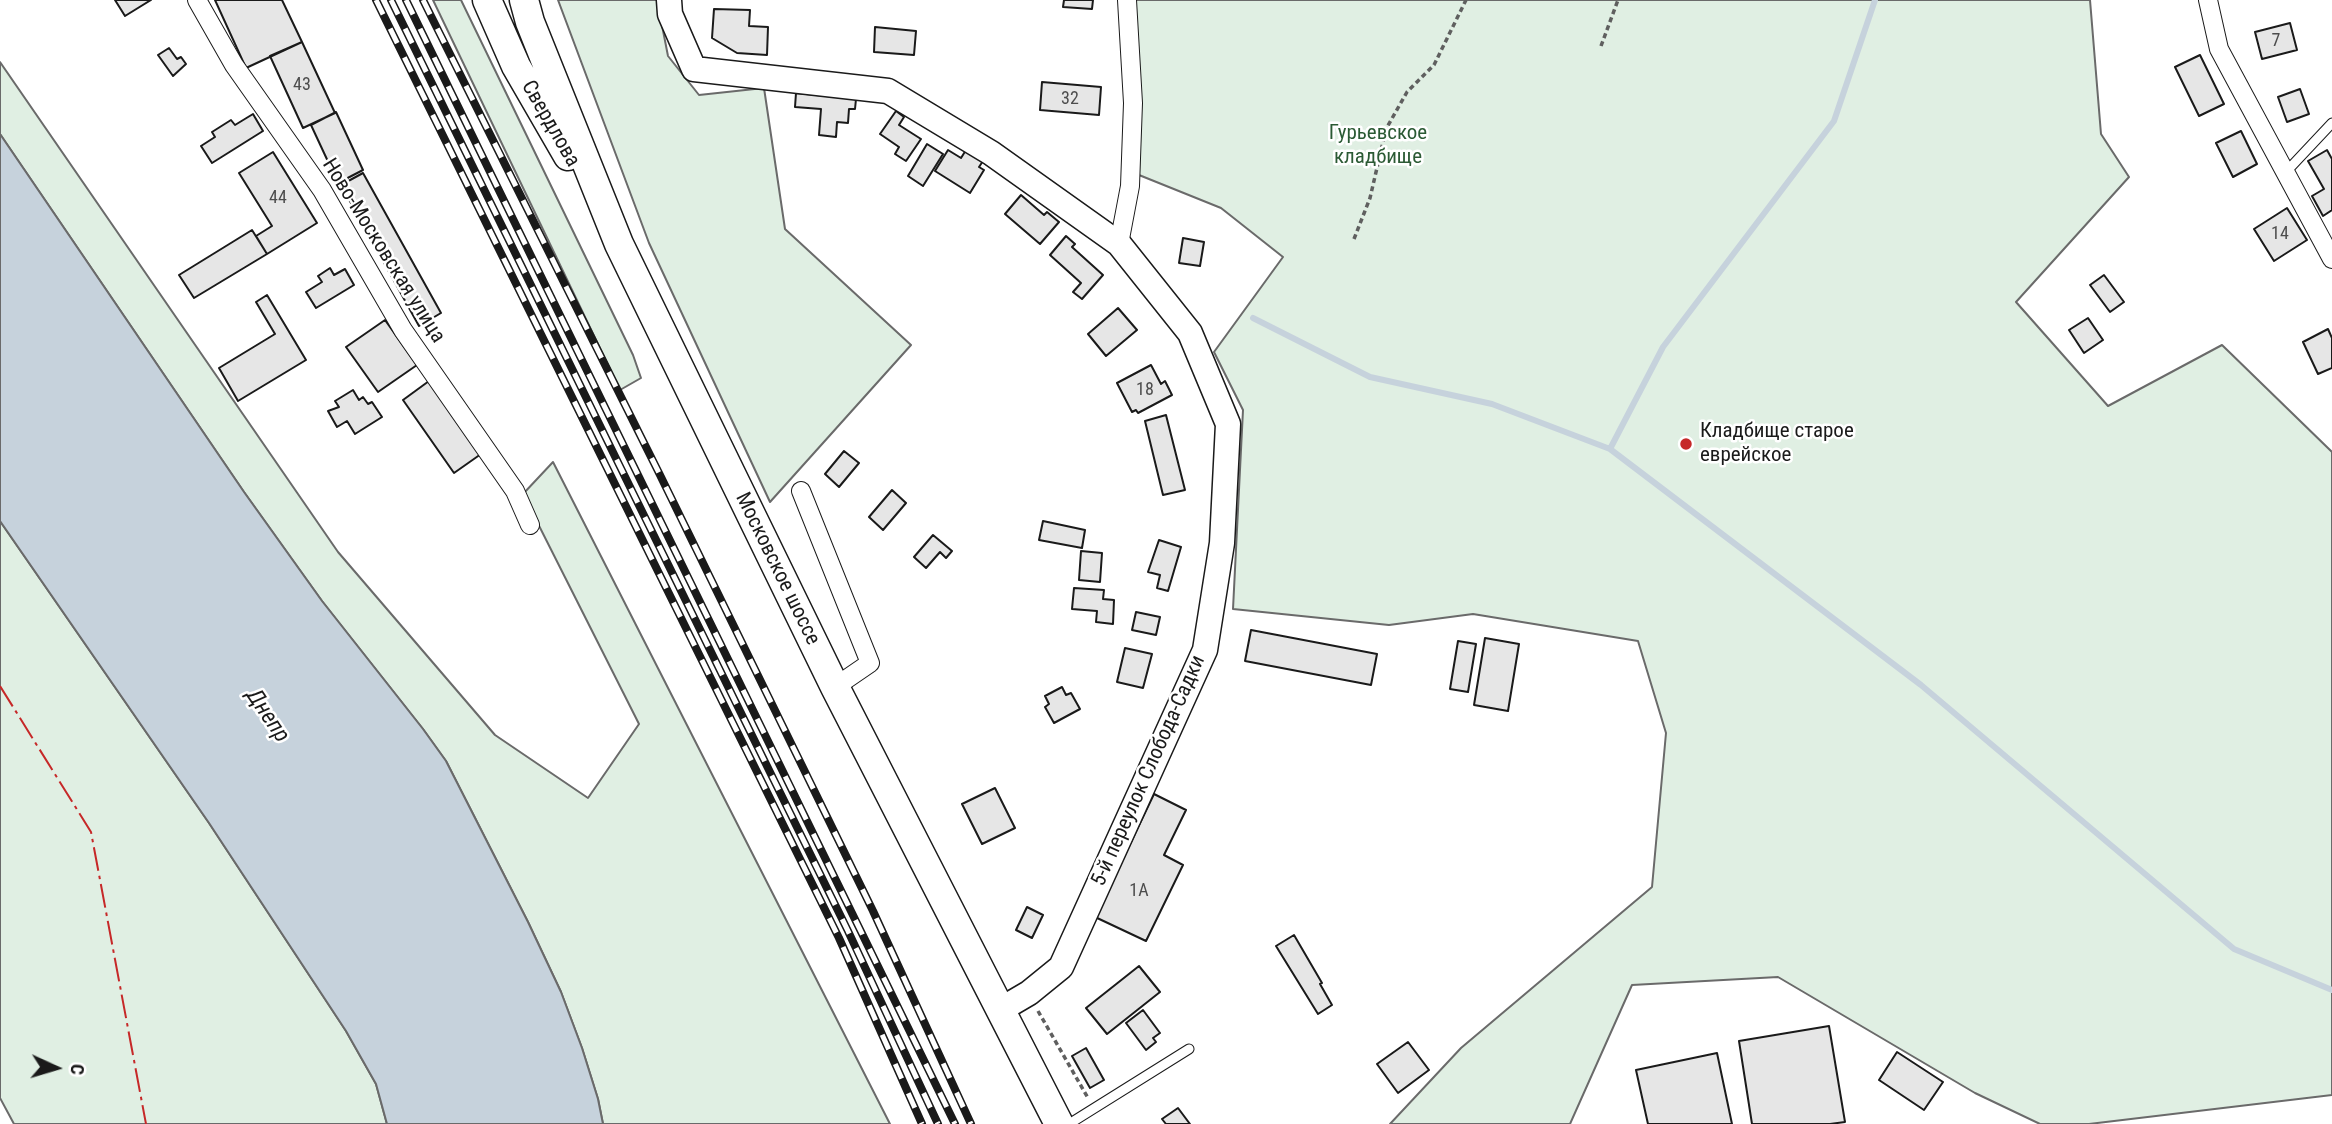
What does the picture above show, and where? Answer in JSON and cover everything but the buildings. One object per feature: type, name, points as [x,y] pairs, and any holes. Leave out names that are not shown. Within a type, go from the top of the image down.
[{"type":"main road","name":"Свердлова","points":[[487,0],[516,66],[620,244]]},
{"type":"main road","name":"Московское шоссе","points":[[524,0],[530,22],[620,244],[835,687],[1059,1124]]},
{"type":"street","name":"Ново-Московская улица","points":[[197,0],[234,65],[322,190],[403,330],[515,491],[530,525]]},
{"type":"street","name":"5-й переулок Слобода-Садки","points":[[669,0],[670,13],[695,69],[888,91],[991,153],[1119,244],[1190,333],[1228,424],[1222,543],[1205,650],[1061,967],[1029,993],[1000,1010]]},
{"type":"street","points":[[1119,244],[1130,186],[1133,103],[1127,0]]},
{"type":"street","points":[[2208,0],[2219,49],[2332,259]]},
{"type":"street","points":[[801,491],[870,663],[835,687]]},
{"type":"lane","points":[[2285,173],[2332,123]]},
{"type":"lane","points":[[1069,1124],[1189,1049]]},
{"type":"path","points":[[1354,239],[1370,198],[1386,129],[1407,92],[1434,65],[1466,0]]},
{"type":"path","points":[[1601,46],[1618,0]]},
{"type":"path","points":[[1029,993],[1094,1110]]},
{"type":"green space","points":[[433,0],[461,0],[633,355],[641,378],[620,390]]},
{"type":"green space","points":[[558,0],[657,0],[668,56],[699,95],[764,88],[785,229],[911,345],[770,502],[649,243]]},
{"type":"green space","name":"Гурьевское кладбище","points":[[1135,0],[2090,0],[2101,134],[2129,177],[2016,302],[2108,406],[2222,345],[2332,452],[2332,1095],[2089,1124],[2040,1124],[1975,1093],[1778,977],[1632,985],[1570,1124],[1390,1124],[1461,1048],[1652,887],[1666,733],[1638,641],[1473,614],[1389,625],[1233,609],[1243,410],[1214,352],[1283,257],[1221,208],[1139,175],[1140,103]]},
{"type":"green space","points":[[0,62],[338,552],[495,735],[588,798],[639,724],[523,494],[553,462],[890,1124],[603,1124],[582,1048],[561,992],[446,761],[322,601],[244,492],[0,134]]},
{"type":"green space","points":[[0,521],[209,823],[346,1031],[376,1084],[387,1124],[14,1124],[0,1098]]},
{"type":"water","name":"Днепр","points":[[0,134],[244,492],[322,601],[446,761],[561,992],[582,1048],[603,1124],[387,1124],[376,1084],[346,1031],[209,823],[0,521]]},
{"type":"waterway","points":[[1610,449],[1663,347],[1834,121],[1875,0]]},
{"type":"waterway","points":[[1253,318],[1370,377],[1492,404],[1610,449],[1921,685],[2234,949],[2332,990]]},
{"type":"railway","points":[[376,0],[839,938],[922,1124]]},
{"type":"railway","points":[[391,0],[848,931],[938,1124]]},
{"type":"railway","points":[[406,0],[955,1124]]},
{"type":"railway","points":[[423,0],[660,475],[873,911],[971,1124]]},
{"type":"power","points":[[0,686],[91,832],[146,1124]]},
{"type":"place","name":"Кладбище старое еврейское","points":[[1686,444]]}]
